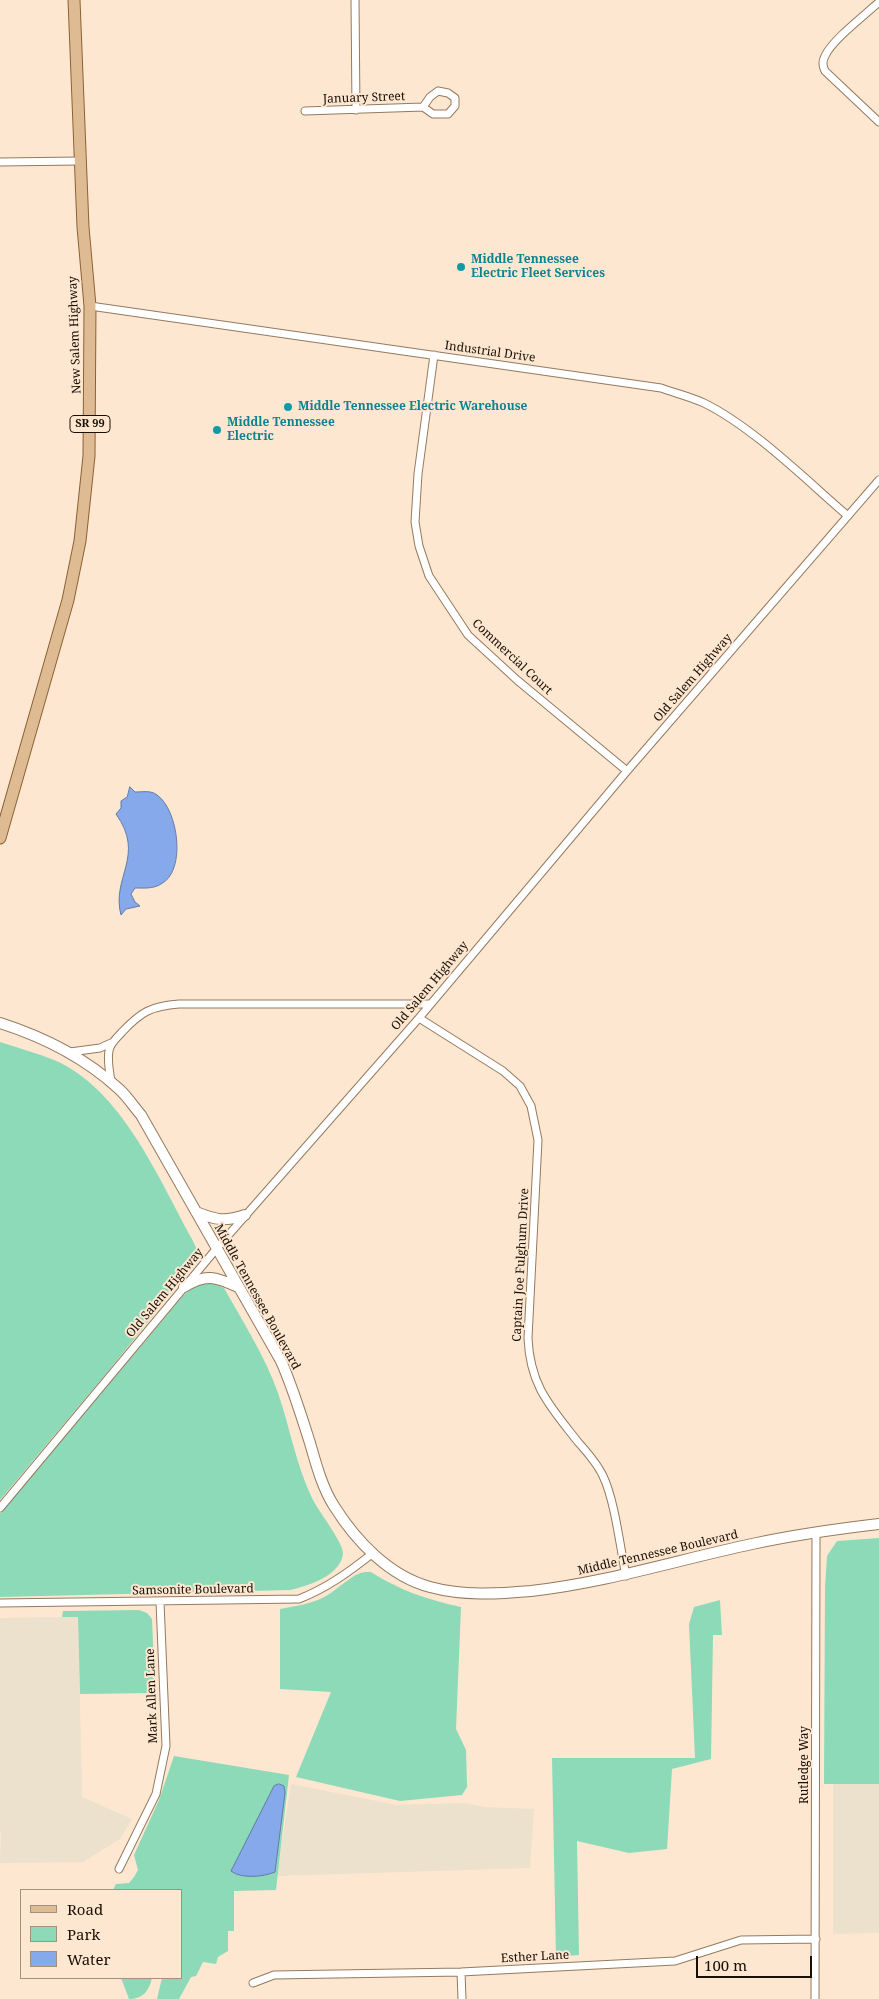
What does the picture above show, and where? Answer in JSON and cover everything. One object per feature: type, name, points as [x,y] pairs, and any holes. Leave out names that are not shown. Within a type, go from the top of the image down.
[{"type":"main road","name":"New Salem Highway","points":[[0,838],[68,600],[80,541],[89,456],[90,306],[80,161],[74,0]]},
{"type":"main road","name":"Middle Tennessee Boulevard","points":[[0,1024],[46,1039],[70,1052],[93,1067],[120,1089],[142,1115],[281,1361],[293,1389],[321,1478],[334,1505],[355,1534],[373,1553],[398,1573],[429,1587],[463,1594],[503,1594],[565,1587],[626,1576],[752,1544],[816,1532],[879,1524]]},
{"type":"main road","points":[[196,1212],[220,1220],[231,1220],[245,1216]]},
{"type":"main road","points":[[184,1287],[201,1278],[210,1277],[220,1278],[238,1287]]},
{"type":"street","points":[[355,0],[356,110]]},
{"type":"street","points":[[879,2],[833,44],[824,57],[825,72],[879,122]]},
{"type":"street","name":"January Street","points":[[305,111],[423,107],[434,114],[448,114],[455,106],[455,98],[448,93],[438,91],[430,97],[423,107]]},
{"type":"street","points":[[0,162],[80,161]]},
{"type":"street","name":"Industrial Drive","points":[[90,306],[661,388],[704,403],[736,422],[848,516]]},
{"type":"street","name":"Commercial Court","points":[[434,356],[418,474],[415,522],[419,546],[430,576],[468,635],[517,680],[627,771]]},
{"type":"street","name":"Old Salem Highway","points":[[0,1508],[216,1248],[419,1018],[627,771],[879,480]]},
{"type":"street","points":[[111,1082],[109,1051],[112,1044],[133,1020],[144,1012],[160,1006],[179,1004],[430,1004]]},
{"type":"street","name":"Captain Joe Fulghum Drive","points":[[419,1018],[503,1071],[520,1086],[531,1106],[538,1140],[528,1338],[529,1355],[539,1388],[549,1405],[591,1458],[602,1476],[609,1493],[626,1576]]},
{"type":"street","points":[[70,1052],[100,1048],[112,1044]]},
{"type":"street","name":"Rutledge Way","points":[[815,1999],[816,1532]]},
{"type":"street","name":"Samsonite Boulevard","points":[[0,1603],[299,1599],[319,1591],[339,1579],[373,1553]]},
{"type":"street","name":"Mark Allen Lane","points":[[119,1869],[156,1794],[166,1746],[160,1602]]},
{"type":"street","name":"Esther Lane","points":[[253,1982],[274,1975],[460,1972],[675,1961],[741,1940],[816,1940]]},
{"type":"street","points":[[460,1972],[462,1999]]},
{"type":"shaded area","points":[[78,1617],[82,1797],[132,1819],[120,1839],[83,1862],[0,1863],[0,1618]]},
{"type":"shaded area","points":[[291,1784],[397,1805],[465,1803],[485,1807],[534,1809],[530,1868],[277,1876]]},
{"type":"shaded area","points":[[833,1784],[879,1784],[879,1933],[833,1934]]},
{"type":"green space","points":[[0,1042],[54,1060],[78,1073],[99,1091],[118,1113],[152,1163],[199,1254],[194,1265],[0,1500]]},
{"type":"green space","points":[[205,1282],[224,1288],[267,1366],[278,1393],[306,1485],[315,1504],[339,1542],[343,1554],[341,1562],[330,1574],[322,1579],[290,1590],[0,1597],[0,1514],[183,1296],[193,1286]]},
{"type":"green space","points":[[879,1538],[879,1784],[824,1784],[825,1587],[827,1556],[837,1541]]},
{"type":"green space","points":[[365,1572],[371,1572],[414,1594],[461,1607],[456,1729],[466,1750],[467,1787],[462,1795],[400,1801],[296,1777],[331,1692],[280,1689],[280,1609],[321,1599],[350,1579]]},
{"type":"green space","points":[[720,1600],[722,1635],[713,1635],[711,1759],[672,1769],[667,1849],[629,1853],[577,1841],[579,1955],[556,1957],[552,1758],[695,1758],[689,1624],[694,1607]]},
{"type":"green space","points":[[139,1610],[147,1613],[152,1619],[155,1693],[80,1694],[78,1617],[62,1617],[63,1611]]},
{"type":"green space","points":[[174,1756],[289,1775],[276,1890],[234,1891],[234,1931],[228,1931],[228,1951],[218,1957],[216,1964],[203,1962],[196,1976],[191,1977],[179,1999],[157,1999],[162,1979],[182,1979],[182,1889],[114,1889],[116,1884],[129,1883],[138,1870],[134,1855],[159,1800]]},
{"type":"green space","points":[[121,1979],[152,1979],[149,1987],[142,1996],[129,1999]]},
{"type":"water","points":[[130,787],[135,792],[155,793],[164,802],[174,826],[177,854],[169,877],[155,887],[135,888],[131,894],[135,902],[140,906],[126,909],[121,915],[120,889],[126,866],[128,842],[116,814],[121,808],[121,801],[127,797]]},
{"type":"water","points":[[279,1784],[284,1786],[285,1793],[275,1872],[252,1876],[235,1874],[231,1871],[274,1786]]},
{"type":"place","name":"Middle Tennessee Electric Fleet Services","points":[[461,267]]},
{"type":"place","name":"Middle Tennessee Electric Warehouse","points":[[288,407]]},
{"type":"place","name":"Middle Tennessee Electric","points":[[217,430]]}]
